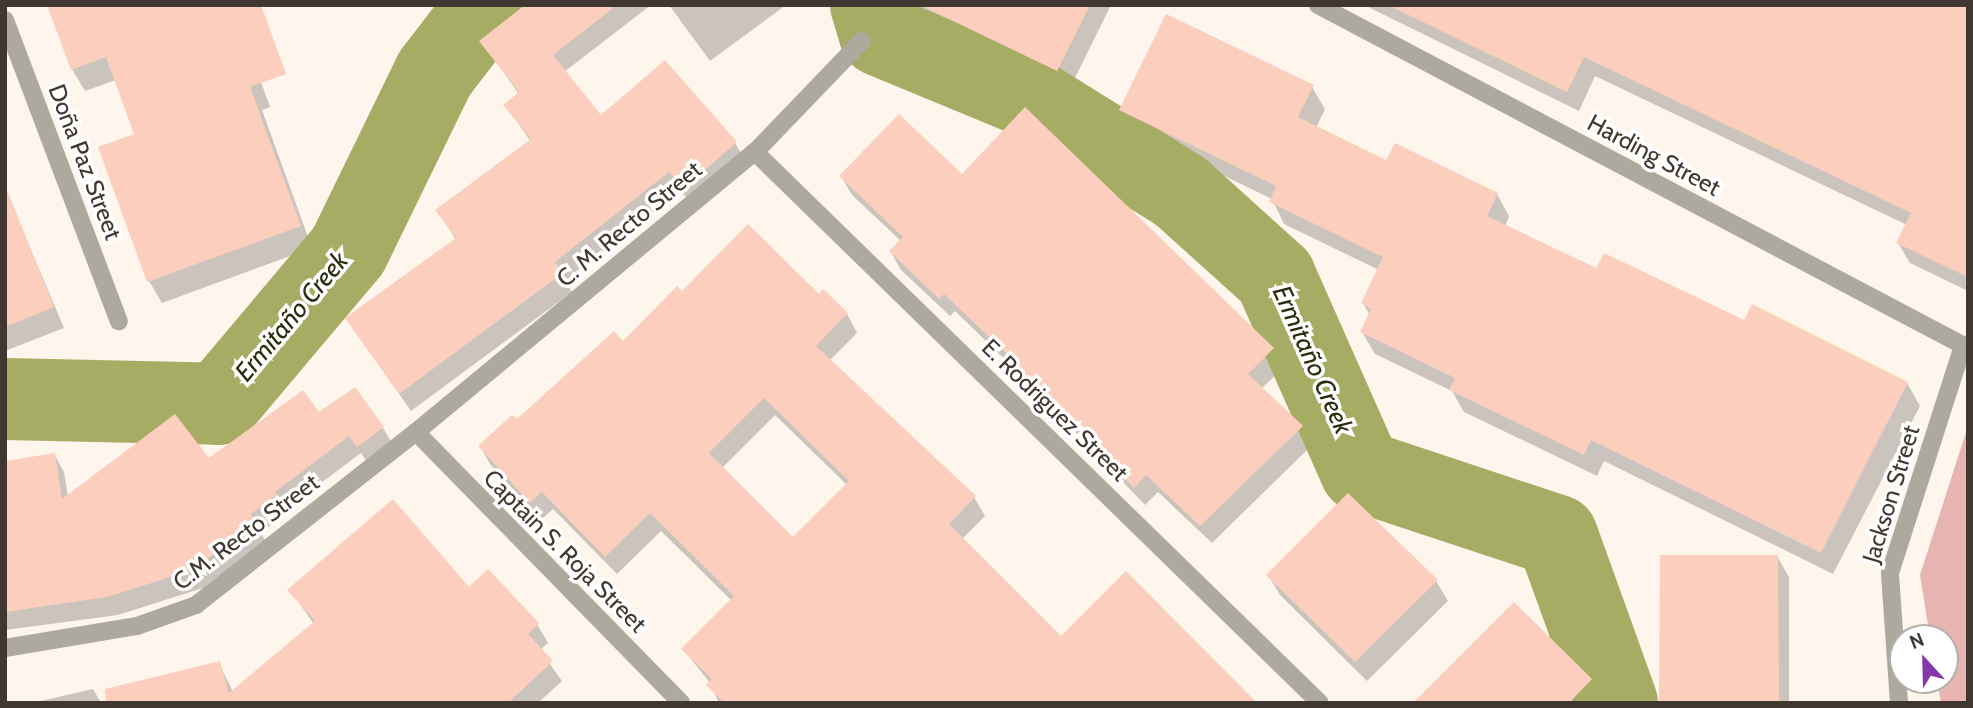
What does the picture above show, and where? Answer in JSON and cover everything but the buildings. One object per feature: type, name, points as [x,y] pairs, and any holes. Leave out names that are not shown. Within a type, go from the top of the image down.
[{"type":"street","name":"Harding Street","points":[[1318,5],[1965,346]]},
{"type":"street","name":"Doña Paz Street","points":[[5,20],[119,321]]},
{"type":"street","name":"C. M. Recto Street","points":[[416,432],[755,152],[862,41]]},
{"type":"street","name":"E. Rodriguez Street","points":[[755,152],[1320,703]]},
{"type":"street","name":"Jackson Street","points":[[1899,703],[1890,573],[1965,346]]},
{"type":"street","name":"C.M. Recto Street","points":[[5,648],[137,626],[196,605],[416,432]]},
{"type":"street","name":"Captain S. Roja Street","points":[[416,432],[681,703]]},
{"type":"shaded area","points":[[1968,426],[1968,703],[1941,703],[1939,694],[1959,694],[1959,624],[1928,624],[1920,575]]},
{"type":"waterway","name":"Ermitaño Creek","points":[[5,399],[219,404],[348,251],[435,73],[487,5]]},
{"type":"waterway","name":"Ermitaño Creek","points":[[871,5],[880,35],[1027,96],[1181,192],[1275,277],[1361,471],[1557,536],[1617,703]]}]
